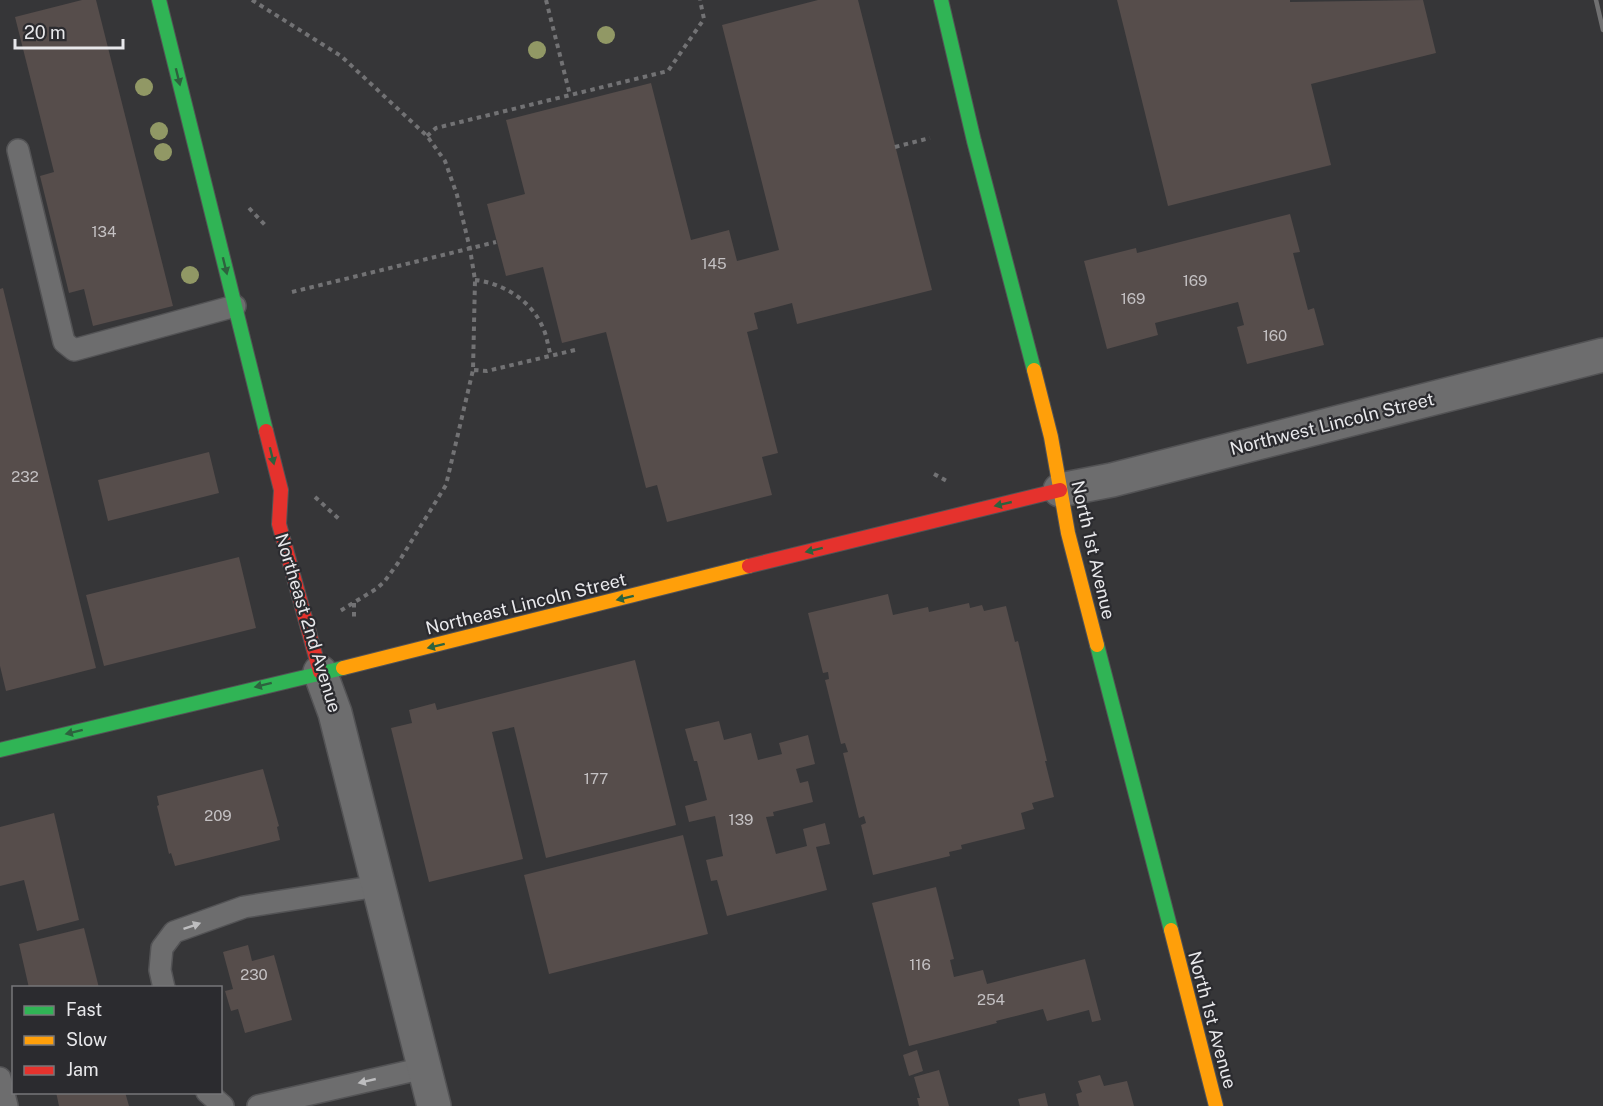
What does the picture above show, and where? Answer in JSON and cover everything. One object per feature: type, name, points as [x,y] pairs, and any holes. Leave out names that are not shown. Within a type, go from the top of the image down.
[{"type":"street","name":"Northeast 2nd Avenue","points":[[159,0],[281,490],[279,524],[320,672],[336,712],[434,1106]]},
{"type":"street","name":"North 1st Avenue","points":[[941,0],[974,141],[1051,437],[1070,544],[1216,1106]]},
{"type":"street","name":"Northwest Lincoln Street","points":[[1060,490],[1112,480],[1603,355]]},
{"type":"street","name":"Northeast Lincoln Street","points":[[0,750],[320,672],[366,663],[1060,490]]},
{"type":"lane","points":[[18,150],[64,342],[74,350],[235,306]]},
{"type":"lane","points":[[164,986],[160,970],[162,948],[174,932],[244,907],[378,886]]},
{"type":"lane","points":[[258,1106],[424,1068]]},
{"type":"lane","points":[[0,1078],[7,1106]]},
{"type":"lane","points":[[209,1094],[223,1106]]},
{"type":"path","points":[[252,0],[341,56],[428,136],[445,161],[457,195],[475,280],[473,370],[446,485],[384,582],[340,611]]},
{"type":"path","points":[[546,0],[570,95]]},
{"type":"path","points":[[428,136],[436,128],[668,71],[704,19],[700,0]]},
{"type":"path","points":[[896,147],[930,138]]},
{"type":"path","points":[[292,292],[496,242]]},
{"type":"path","points":[[475,280],[502,287],[526,304],[543,328],[551,356]]},
{"type":"path","points":[[473,370],[487,371],[575,350]]},
{"type":"path","points":[[309,491],[339,519]]},
{"type":"path","points":[[354,603],[354,618]]},
{"type":"building","points":[[82,0],[96,0],[173,306],[93,326],[84,289],[69,293],[40,176],[54,172],[15,17]]},
{"type":"building","points":[[818,0],[858,0],[932,290],[797,324],[792,303],[754,313],[758,329],[747,332],[778,453],[762,457],[772,495],[667,522],[657,485],[646,488],[606,332],[562,343],[543,267],[506,276],[487,204],[525,194],[506,120],[651,83],[691,240],[729,230],[737,261],[779,250],[722,25]]},
{"type":"building","points":[[1117,0],[1290,0],[1290,2],[1423,0],[1436,53],[1311,84],[1331,165],[1168,206]]},
{"type":"building","points":[[1290,214],[1300,252],[1293,253],[1308,310],[1314,308],[1324,345],[1247,364],[1237,327],[1244,325],[1238,302],[1155,323],[1158,335],[1107,349],[1084,261],[1136,248],[1137,253]]},
{"type":"building","points":[[3,288],[96,668],[6,691],[0,666],[0,289]]},
{"type":"building","points":[[209,452],[219,493],[108,521],[98,480]]},
{"type":"building","points":[[239,557],[256,628],[104,666],[86,595]]},
{"type":"building","points":[[888,594],[893,615],[928,607],[929,612],[969,603],[970,608],[982,605],[984,611],[1006,606],[1015,642],[1018,641],[1054,797],[1032,803],[1034,809],[1021,813],[1025,829],[961,845],[962,849],[949,852],[950,856],[873,875],[861,825],[866,823],[864,816],[859,818],[843,753],[848,752],[845,743],[841,744],[825,680],[829,679],[828,672],[823,673],[808,613]]},
{"type":"building","points":[[635,660],[676,825],[546,858],[514,727],[492,732],[523,859],[429,882],[391,728],[412,723],[409,710],[435,703],[437,710]]},
{"type":"building","points":[[719,721],[724,740],[751,733],[758,760],[782,754],[779,743],[808,735],[815,764],[796,769],[800,783],[808,781],[813,802],[773,812],[774,816],[766,817],[776,854],[807,846],[803,829],[825,823],[830,844],[816,847],[827,890],[727,916],[717,880],[711,881],[706,860],[723,856],[715,816],[689,822],[685,806],[707,800],[697,761],[694,761],[685,729]]},
{"type":"building","points":[[263,769],[279,826],[277,827],[280,840],[175,866],[171,853],[169,854],[157,806],[159,805],[157,796]]},
{"type":"building","points":[[54,813],[79,920],[37,931],[24,880],[0,886],[0,827]]},
{"type":"building","points":[[683,835],[708,934],[549,974],[524,875]]},
{"type":"building","points":[[936,887],[954,959],[950,960],[954,977],[983,970],[987,984],[1085,959],[1101,1020],[1092,1022],[1089,1010],[1047,1021],[1043,1009],[909,1046],[872,903]]},
{"type":"building","points":[[84,928],[98,986],[29,986],[19,944]]},
{"type":"building","points":[[248,945],[252,961],[274,955],[292,1020],[245,1033],[238,1009],[231,1011],[225,991],[233,989],[223,952]]},
{"type":"building","points":[[917,1050],[923,1071],[909,1076],[903,1055]]},
{"type":"building","points":[[939,1070],[949,1106],[919,1106],[917,1098],[920,1098],[914,1077]]},
{"type":"building","points":[[1100,1075],[1104,1086],[1127,1081],[1134,1106],[1079,1106],[1076,1094],[1082,1092],[1078,1081]]},
{"type":"building","points":[[1045,1093],[1048,1106],[1020,1106],[1018,1099]]},
{"type":"building","points":[[56,1094],[126,1094],[129,1106],[59,1106]]},
{"type":"railway","points":[[1596,0],[1603,30]]},
{"type":"traffic: fast","points":[[159,0],[266,431]]},
{"type":"traffic: fast","points":[[941,0],[974,141],[1034,370]]},
{"type":"traffic: fast","points":[[1097,645],[1171,930]]},
{"type":"traffic: fast","points":[[0,750],[343,668]]},
{"type":"traffic: slow","points":[[1034,370],[1051,437],[1068,533],[1097,645]]},
{"type":"traffic: slow","points":[[343,668],[749,566]]},
{"type":"traffic: slow","points":[[1171,930],[1216,1106]]},
{"type":"traffic: jam","points":[[266,431],[281,490],[279,524],[320,672]]},
{"type":"traffic: jam","points":[[749,566],[1060,490]]}]
